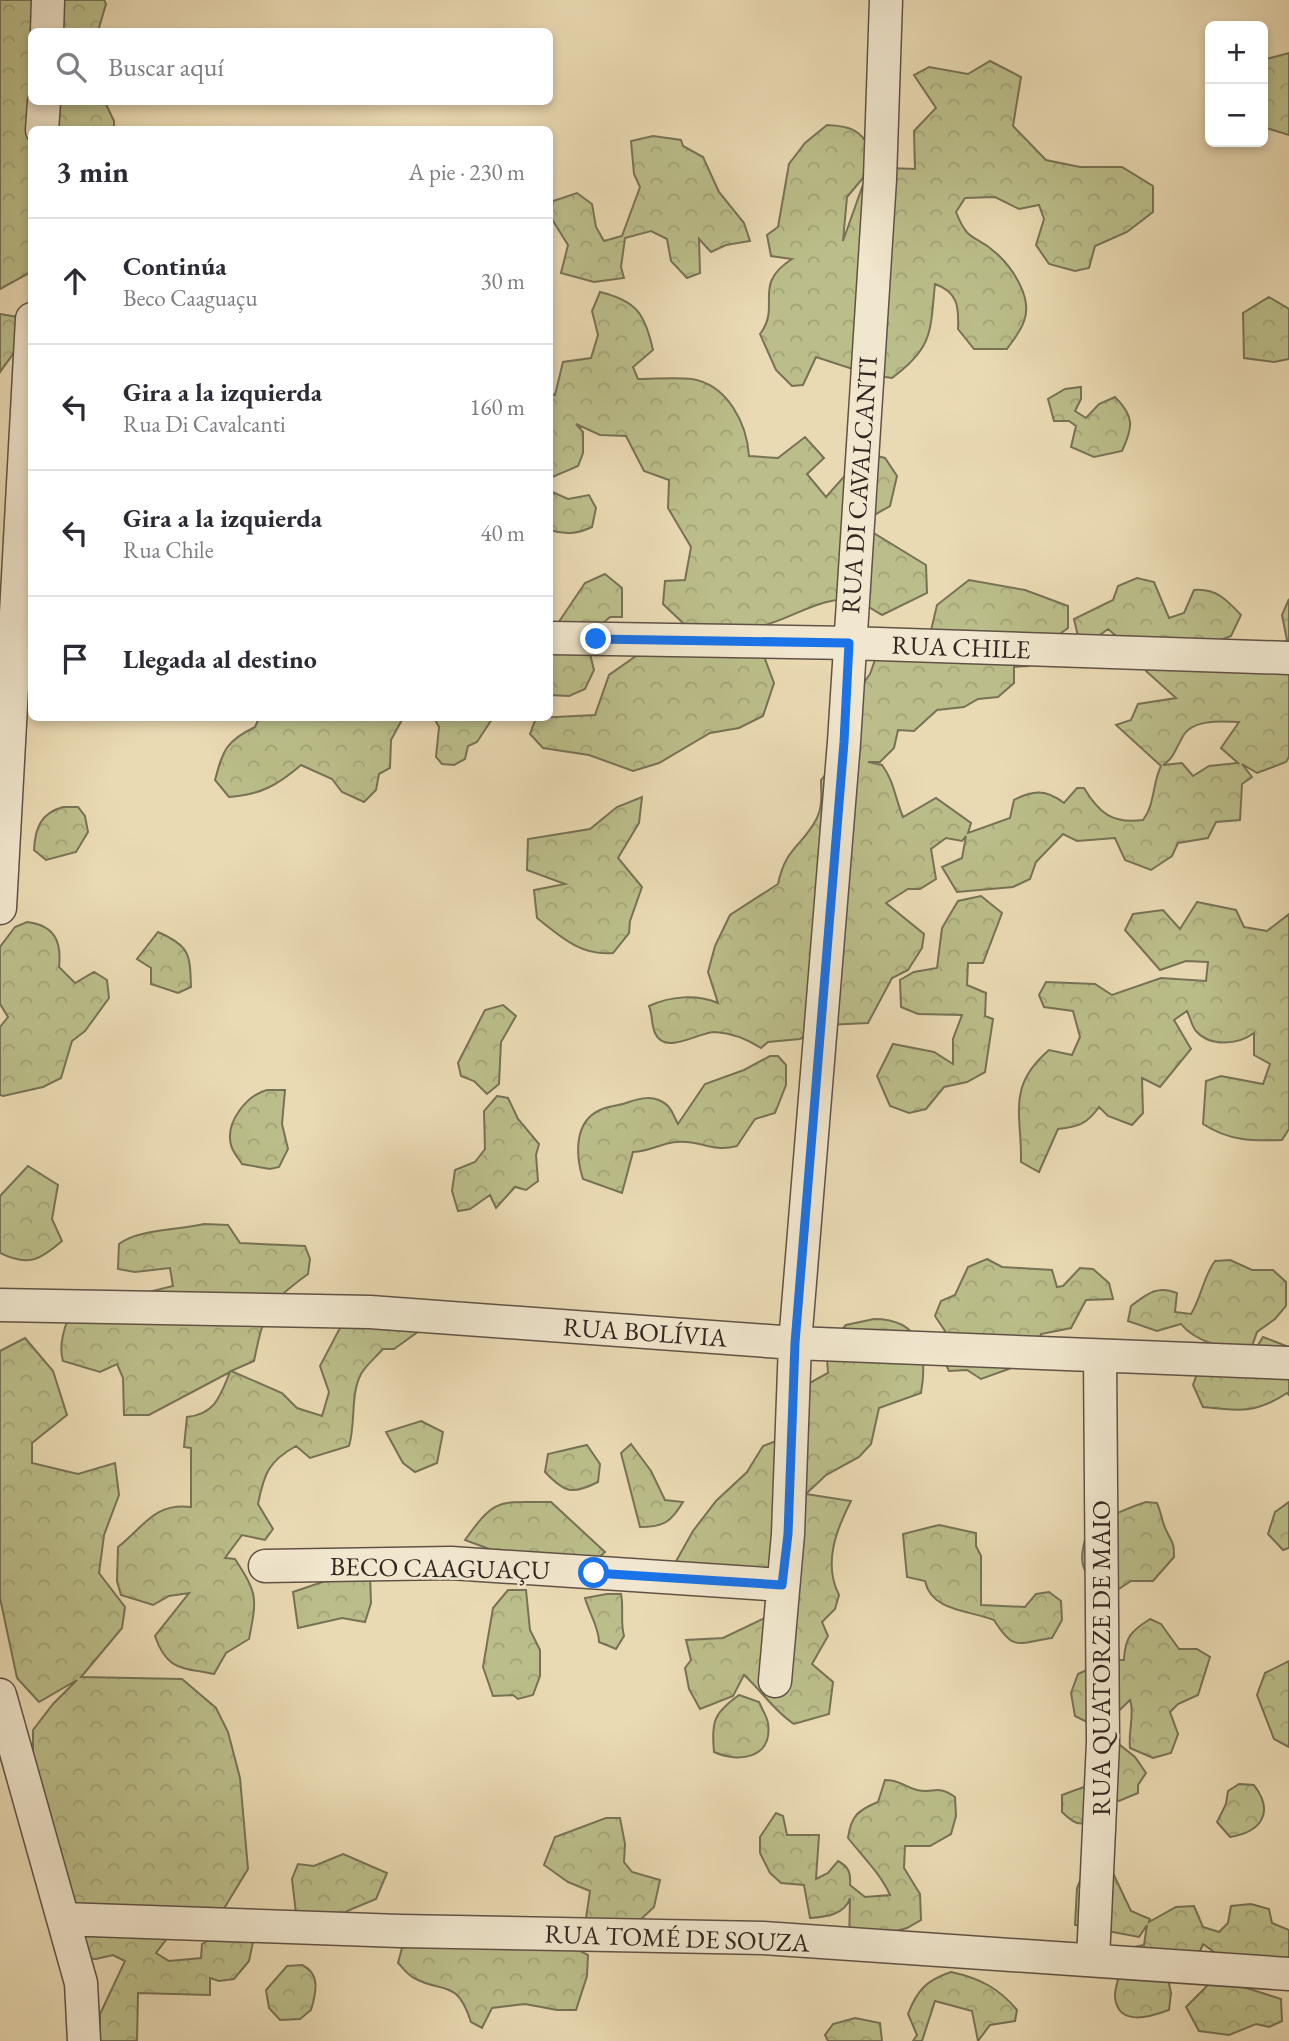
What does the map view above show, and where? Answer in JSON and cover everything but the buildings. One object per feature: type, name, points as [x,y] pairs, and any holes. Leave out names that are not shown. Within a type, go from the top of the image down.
[{"type":"street","points":[[47,28],[48,0]]},
{"type":"street","name":"RUA DI CAVALCANTI","points":[[775,1681],[788,1534],[795,1343],[844,742],[880,180],[886,0]]},
{"type":"street","points":[[42,126],[44,105]]},
{"type":"street","points":[[0,908],[28,394]]},
{"type":"street","name":"RUA CHILE","points":[[553,638],[849,643],[1289,658]]},
{"type":"street","name":"RUA BOLÍVIA","points":[[0,1305],[370,1312],[795,1343],[1289,1363]]},
{"type":"street","name":"RUA QUATORZE DE MAIO","points":[[1093,1960],[1103,1742],[1100,1356]]},
{"type":"street","name":"BECO CAAGUAÇU","points":[[265,1566],[450,1563],[782,1585]]},
{"type":"street","points":[[0,1695],[81,1983],[83,2041]]},
{"type":"street","name":"RUA TOMÉ DE SOUZA","points":[[64,1919],[400,1931],[763,1938],[1289,1974]]},
{"type":"green space","points":[[0,0],[104,0],[106,4],[99,28],[28,28],[28,105],[106,105],[114,126],[28,126],[28,274],[0,289]]},
{"type":"green space","points":[[1289,53],[1289,135],[1268,129],[1268,59]]},
{"type":"green space","points":[[990,61],[1021,77],[1013,126],[1046,160],[1080,167],[1122,167],[1153,186],[1153,212],[1127,232],[1095,246],[1089,268],[1075,271],[1049,264],[1036,245],[1044,219],[1039,205],[1019,209],[995,197],[965,198],[956,212],[965,230],[1002,259],[1015,275],[1024,294],[1024,321],[1007,349],[974,349],[958,329],[957,307],[953,296],[935,284],[930,326],[923,347],[906,367],[892,378],[871,375],[816,357],[803,385],[792,386],[776,370],[760,334],[769,314],[773,278],[792,259],[771,256],[767,235],[778,227],[789,164],[805,143],[827,125],[853,130],[866,142],[870,149],[863,178],[847,197],[843,241],[865,179],[889,168],[915,169],[914,131],[936,108],[914,75],[929,67],[968,74]]},
{"type":"green space","points":[[653,136],[681,140],[683,146],[703,157],[719,192],[744,223],[750,241],[726,245],[711,252],[699,239],[700,273],[687,278],[671,261],[667,239],[651,231],[625,238],[621,267],[624,278],[594,282],[561,273],[568,245],[553,221],[553,201],[577,193],[592,204],[596,227],[604,241],[622,236],[640,187],[634,174],[631,141]]},
{"type":"green space","points":[[600,292],[631,305],[647,327],[653,350],[633,367],[638,379],[692,379],[716,389],[740,419],[749,456],[778,458],[805,437],[824,458],[807,474],[826,497],[865,453],[885,458],[897,476],[890,506],[859,524],[926,565],[927,593],[882,615],[860,602],[841,600],[820,604],[768,624],[759,643],[774,683],[763,716],[739,728],[710,733],[659,763],[633,771],[589,755],[543,748],[530,734],[535,721],[595,715],[609,675],[683,623],[663,604],[665,581],[685,580],[691,547],[668,508],[669,480],[644,471],[626,436],[600,435],[576,424],[583,432],[583,453],[578,466],[553,477],[553,395],[563,362],[591,358],[598,335],[592,311]]},
{"type":"green space","points":[[1269,297],[1289,309],[1289,359],[1274,362],[1244,358],[1243,313]]},
{"type":"green space","points":[[0,314],[28,319],[18,347],[0,372]]},
{"type":"green space","points":[[1081,387],[1081,399],[1075,411],[1086,418],[1099,404],[1115,397],[1126,410],[1130,429],[1122,451],[1094,457],[1071,447],[1076,426],[1069,421],[1054,421],[1048,399],[1065,389]]},
{"type":"green space","points":[[553,492],[568,499],[589,495],[596,508],[592,527],[561,533],[553,531]]},
{"type":"green space","points":[[605,574],[622,588],[622,617],[610,617],[586,638],[594,670],[585,689],[569,696],[553,695],[553,631],[585,583]]},
{"type":"green space","points":[[1137,578],[1154,582],[1169,618],[1184,613],[1194,590],[1209,591],[1220,596],[1241,615],[1231,636],[1203,647],[1276,647],[1287,640],[1282,615],[1289,599],[1289,757],[1286,762],[1257,773],[1242,764],[1252,777],[1242,784],[1240,820],[1216,822],[1208,838],[1178,843],[1172,856],[1151,870],[1125,860],[1115,838],[1077,841],[1063,834],[1036,862],[1030,879],[1013,887],[957,892],[942,867],[962,858],[966,836],[962,841],[946,838],[931,849],[936,879],[920,889],[908,889],[886,903],[924,934],[922,948],[908,970],[892,978],[868,1023],[826,1025],[800,1039],[768,1042],[761,1048],[739,1037],[715,1032],[674,1043],[660,1040],[654,1030],[649,1006],[684,997],[718,1003],[708,972],[715,946],[730,915],[778,884],[790,854],[812,827],[821,804],[821,780],[838,760],[858,691],[870,674],[876,657],[929,639],[937,605],[969,580],[1025,590],[1068,606],[1068,628],[1050,641],[1029,666],[1014,667],[1014,683],[998,697],[978,699],[964,707],[937,710],[914,731],[898,730],[894,748],[880,762],[868,762],[882,765],[886,771],[903,817],[936,798],[971,823],[968,833],[1010,818],[1014,800],[1021,797],[1039,792],[1064,803],[1077,788],[1084,788],[1095,804],[1108,815],[1123,820],[1143,820],[1150,808],[1161,766],[1116,725],[1131,720],[1138,704],[1176,698],[1146,671],[1140,642],[1122,641],[1108,629],[1081,649],[1074,619],[1113,600],[1118,586]],"holes":[[[1207,722],[1239,722],[1221,748],[1238,763],[1209,766],[1193,776],[1182,763],[1163,765],[1172,757],[1182,738],[1192,727]]]},
{"type":"green space","points":[[258,721],[401,721],[391,740],[390,768],[379,774],[376,790],[364,802],[342,792],[332,779],[301,765],[268,788],[229,797],[215,780],[221,761],[232,742],[255,727]]},
{"type":"green space","points":[[436,721],[491,721],[477,742],[468,746],[465,759],[454,765],[442,764],[436,757],[439,727]]},
{"type":"green space","points":[[642,797],[639,823],[618,858],[642,887],[630,921],[629,933],[613,953],[581,948],[537,918],[534,890],[565,884],[527,870],[528,839],[590,829],[617,807]]},
{"type":"green space","points":[[63,807],[78,807],[85,816],[88,832],[76,852],[46,860],[34,850],[38,828],[44,817]]},
{"type":"green space","points":[[981,896],[1002,913],[983,963],[968,963],[967,985],[986,993],[985,1016],[993,1019],[985,1072],[967,1082],[944,1087],[926,1109],[909,1113],[890,1106],[877,1076],[893,1044],[934,1052],[953,1064],[953,1039],[962,1015],[918,1014],[901,1007],[900,980],[914,972],[937,968],[942,928],[958,901]]},
{"type":"green space","points":[[1197,902],[1236,910],[1244,927],[1267,931],[1289,914],[1289,1129],[1282,1140],[1241,1139],[1222,1134],[1203,1124],[1206,1081],[1221,1076],[1263,1084],[1270,1064],[1254,1055],[1254,1033],[1232,1042],[1209,1040],[1195,1029],[1187,1011],[1174,1020],[1191,1049],[1160,1087],[1142,1078],[1143,1113],[1132,1125],[1108,1116],[1099,1107],[1082,1124],[1058,1129],[1039,1172],[1021,1162],[1019,1102],[1027,1076],[1035,1063],[1049,1050],[1072,1055],[1080,1037],[1073,1011],[1044,1007],[1039,995],[1046,982],[1095,984],[1112,995],[1161,978],[1206,981],[1208,962],[1186,961],[1160,970],[1125,930],[1133,914],[1163,910],[1180,929]]},
{"type":"green space","points":[[27,922],[44,927],[54,936],[59,949],[59,967],[75,983],[94,972],[107,980],[109,998],[85,1031],[72,1041],[61,1078],[43,1087],[3,1096],[0,1095],[0,1027],[8,1017],[0,1004],[0,947],[15,927]]},
{"type":"green space","points":[[158,932],[177,942],[189,959],[191,987],[178,993],[151,984],[151,968],[137,959]]},
{"type":"green space","points":[[503,1005],[516,1016],[501,1042],[499,1084],[487,1094],[474,1081],[461,1076],[458,1063],[485,1010]]},
{"type":"green space","points":[[770,1056],[778,1056],[786,1065],[786,1085],[775,1113],[755,1119],[737,1146],[719,1148],[692,1142],[676,1142],[633,1152],[622,1193],[583,1179],[578,1151],[581,1131],[591,1116],[600,1110],[653,1098],[668,1106],[678,1124],[705,1084],[744,1070]]},
{"type":"green space","points":[[267,1090],[285,1090],[282,1124],[288,1149],[279,1167],[270,1169],[242,1164],[232,1147],[230,1136],[231,1127],[239,1111],[252,1097]]},
{"type":"green space","points":[[497,1096],[508,1098],[518,1119],[539,1144],[536,1155],[538,1181],[526,1190],[515,1187],[496,1208],[490,1195],[470,1209],[458,1211],[452,1191],[455,1170],[475,1162],[485,1149],[484,1111]]},
{"type":"green space","points":[[28,1166],[58,1185],[52,1219],[62,1241],[40,1257],[18,1260],[0,1253],[0,1196]]},
{"type":"green space","points":[[204,1224],[228,1225],[240,1243],[305,1246],[310,1259],[308,1274],[284,1293],[269,1310],[254,1361],[231,1371],[282,1393],[297,1408],[322,1416],[329,1392],[320,1366],[341,1326],[419,1331],[394,1349],[383,1349],[361,1374],[355,1391],[349,1446],[310,1458],[296,1446],[269,1469],[258,1504],[273,1529],[265,1540],[242,1535],[225,1558],[235,1559],[252,1589],[254,1605],[249,1639],[226,1653],[214,1674],[184,1668],[170,1662],[155,1636],[189,1593],[169,1596],[153,1605],[121,1595],[117,1581],[118,1547],[158,1512],[191,1507],[191,1448],[184,1447],[187,1417],[204,1412],[215,1403],[230,1372],[149,1415],[124,1415],[123,1378],[117,1364],[100,1372],[63,1361],[61,1349],[71,1311],[173,1286],[170,1268],[135,1272],[118,1269],[119,1244],[137,1235]]},
{"type":"green space","points":[[987,1259],[1002,1267],[1052,1270],[1057,1287],[1063,1286],[1080,1268],[1093,1269],[1109,1283],[1113,1299],[1086,1300],[1071,1328],[1041,1334],[1037,1354],[1017,1366],[981,1379],[967,1370],[949,1371],[940,1352],[945,1331],[935,1316],[941,1301],[955,1295],[968,1267]]},
{"type":"green space","points":[[1230,1260],[1252,1270],[1273,1270],[1286,1282],[1286,1306],[1275,1319],[1257,1332],[1250,1352],[1203,1340],[1181,1324],[1157,1331],[1128,1321],[1131,1306],[1158,1290],[1177,1293],[1175,1312],[1191,1314],[1215,1261]]},
{"type":"green space","points":[[874,1319],[902,1325],[911,1332],[922,1352],[923,1378],[921,1393],[879,1408],[871,1444],[859,1457],[826,1475],[806,1494],[851,1501],[833,1547],[832,1571],[839,1595],[835,1609],[822,1622],[828,1636],[812,1664],[833,1682],[829,1714],[794,1724],[744,1675],[733,1696],[700,1709],[689,1689],[685,1668],[691,1660],[686,1640],[723,1638],[765,1618],[769,1600],[675,1563],[693,1531],[716,1501],[747,1472],[763,1446],[784,1438],[795,1391],[828,1373],[826,1346],[846,1325]]},
{"type":"green space","points":[[1263,1337],[1289,1347],[1289,1395],[1287,1393],[1256,1408],[1203,1407],[1193,1385],[1198,1371],[1250,1358]]},
{"type":"green space","points":[[25,1338],[53,1371],[67,1415],[32,1443],[32,1463],[78,1474],[115,1463],[119,1495],[104,1535],[99,1573],[125,1607],[122,1628],[81,1677],[182,1679],[216,1708],[228,1732],[240,1778],[248,1869],[217,1920],[83,1916],[63,1896],[33,1757],[33,1730],[53,1704],[77,1680],[39,1702],[17,1678],[0,1598],[0,1351]]},
{"type":"green space","points":[[421,1421],[443,1432],[437,1463],[415,1472],[403,1463],[386,1432]]},
{"type":"green space","points":[[631,1444],[651,1471],[665,1500],[683,1502],[666,1522],[640,1527],[621,1453]]},
{"type":"green space","points":[[587,1445],[600,1464],[598,1482],[582,1489],[569,1490],[545,1472],[548,1454]]},
{"type":"green space","points":[[551,1502],[605,1552],[587,1568],[494,1561],[492,1550],[465,1540],[485,1515],[500,1504]]},
{"type":"green space","points":[[1146,1502],[1157,1503],[1173,1545],[1174,1557],[1153,1581],[1131,1581],[1111,1594],[1091,1579],[1083,1565],[1083,1547],[1090,1523]]},
{"type":"green space","points":[[1289,1502],[1289,1548],[1283,1550],[1268,1534],[1275,1512]]},
{"type":"green space","points":[[939,1525],[976,1533],[976,1546],[981,1556],[981,1605],[1025,1607],[1036,1594],[1049,1592],[1061,1601],[1062,1620],[1052,1638],[1024,1643],[1012,1641],[994,1620],[943,1604],[935,1599],[925,1581],[907,1577],[903,1534]]},
{"type":"green space","points":[[370,1574],[371,1603],[365,1622],[342,1618],[298,1628],[293,1592],[340,1576]]},
{"type":"green space","points":[[508,1590],[526,1590],[530,1630],[540,1650],[540,1676],[533,1695],[518,1699],[513,1695],[493,1696],[483,1667],[493,1608]]},
{"type":"green space","points":[[621,1594],[624,1636],[616,1649],[599,1642],[585,1598]]},
{"type":"green space","points":[[1150,1619],[1161,1624],[1179,1649],[1197,1649],[1210,1657],[1198,1695],[1178,1704],[1170,1712],[1178,1734],[1171,1753],[1153,1758],[1130,1748],[1130,1700],[1105,1724],[1091,1724],[1075,1716],[1071,1693],[1078,1674],[1108,1660],[1124,1660],[1130,1635]]},
{"type":"green space","points":[[1289,1661],[1289,1747],[1274,1739],[1257,1695],[1265,1673]]},
{"type":"green space","points":[[739,1695],[759,1702],[767,1721],[768,1735],[759,1751],[752,1755],[733,1757],[714,1752],[713,1733],[719,1713]]},
{"type":"green space","points":[[1105,1733],[1135,1757],[1146,1773],[1138,1785],[1138,1793],[1119,1801],[1102,1794],[1101,1814],[1085,1823],[1076,1823],[1062,1812],[1062,1795],[1092,1784]]},
{"type":"green space","points":[[885,1780],[917,1790],[940,1790],[949,1793],[955,1797],[956,1816],[951,1834],[930,1846],[905,1846],[904,1868],[920,1894],[921,1920],[907,1928],[849,1944],[850,1898],[839,1912],[810,1918],[804,1885],[781,1883],[770,1873],[760,1853],[760,1837],[776,1813],[783,1816],[787,1835],[819,1835],[816,1879],[828,1873],[838,1861],[848,1871],[850,1885],[865,1897],[890,1895],[876,1872],[848,1838],[851,1824],[857,1815],[878,1802]]},
{"type":"green space","points":[[1239,1784],[1254,1785],[1260,1795],[1264,1812],[1257,1826],[1230,1837],[1217,1822],[1226,1804],[1228,1791]]},
{"type":"green space","points":[[606,1818],[620,1818],[625,1844],[624,1862],[632,1872],[660,1880],[654,1907],[638,1922],[585,1925],[590,1891],[568,1882],[544,1865],[555,1837]]},
{"type":"green space","points":[[1094,1847],[1112,1871],[1131,1911],[1150,1919],[1149,1922],[1176,1907],[1194,1906],[1203,1927],[1219,1932],[1228,1923],[1231,1906],[1251,1904],[1269,1909],[1272,1923],[1289,1930],[1289,1965],[1272,1968],[1256,1955],[1232,1965],[1203,1944],[1195,1963],[1167,1974],[1171,1993],[1169,2010],[1144,2017],[1122,2013],[1115,1997],[1118,1980],[1128,1948],[1144,1945],[1147,1925],[1139,1937],[1075,1925],[1077,1888]]},
{"type":"green space","points":[[343,1854],[387,1873],[376,1899],[347,1911],[334,1925],[297,1922],[292,1879],[298,1864],[314,1866]]},
{"type":"green space","points":[[133,1928],[169,1936],[156,1953],[169,1961],[201,1958],[202,1944],[220,1937],[241,1937],[253,1942],[249,1961],[234,1979],[219,1981],[210,1978],[210,1995],[138,1993],[137,2041],[99,2041],[100,2014],[125,1961],[113,1955],[96,1959],[85,1958],[72,1936]]},
{"type":"green space","points":[[554,1937],[588,1955],[587,1976],[576,2010],[557,2010],[525,2004],[492,2008],[482,2028],[471,2022],[466,2008],[454,1993],[414,1978],[398,1963],[402,1948],[431,1942]]},
{"type":"green space","points":[[302,1965],[312,1973],[316,1984],[311,2010],[300,2019],[280,2020],[269,2008],[266,1990],[287,1966]]},
{"type":"green space","points":[[951,1972],[971,1977],[996,1990],[1017,2010],[1015,2021],[990,2025],[978,2041],[972,2011],[935,2001],[922,2041],[913,2041],[917,2035],[908,2014],[915,1998],[929,1982]]},
{"type":"green space","points":[[1215,1978],[1281,1999],[1282,2021],[1269,2027],[1256,2024],[1229,2035],[1199,2031],[1186,2007]]},
{"type":"green space","points":[[855,2018],[880,2023],[882,2041],[828,2041],[825,2035],[833,2024]]},
{"type":"route","points":[[594,1573],[782,1585],[788,1534],[795,1343],[844,742],[849,643],[596,639]]}]
